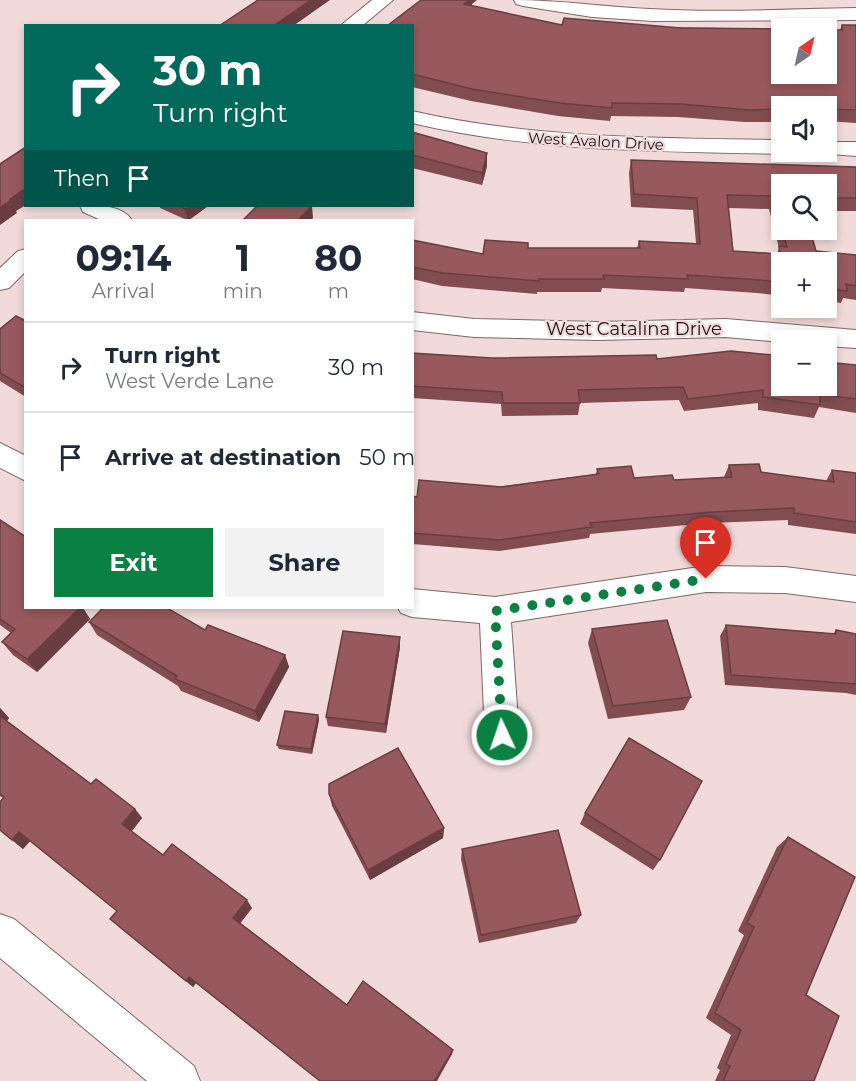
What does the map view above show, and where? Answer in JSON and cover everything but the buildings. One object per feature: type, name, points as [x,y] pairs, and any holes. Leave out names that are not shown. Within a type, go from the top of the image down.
[{"type":"street","points":[[352,24],[384,0]]},
{"type":"street","points":[[523,0],[610,12],[720,7],[856,14]]},
{"type":"street","name":"West Avalon Drive","points":[[414,117],[461,129],[558,142],[771,147]]},
{"type":"street","points":[[837,148],[856,149]]},
{"type":"street","points":[[73,219],[91,207]]},
{"type":"street","points":[[94,207],[118,219]]},
{"type":"street","points":[[0,282],[24,259]]},
{"type":"street","name":"West Catalina Drive","points":[[414,321],[474,328],[598,331],[726,328],[856,339]]},
{"type":"street","points":[[0,454],[24,469]]},
{"type":"street","points":[[414,603],[495,611],[706,579],[785,580],[856,589]]},
{"type":"street","points":[[495,611],[502,735]]},
{"type":"street","points":[[0,933],[179,1081]]},
{"type":"route","points":[[502,735],[495,611],[706,579]]}]
